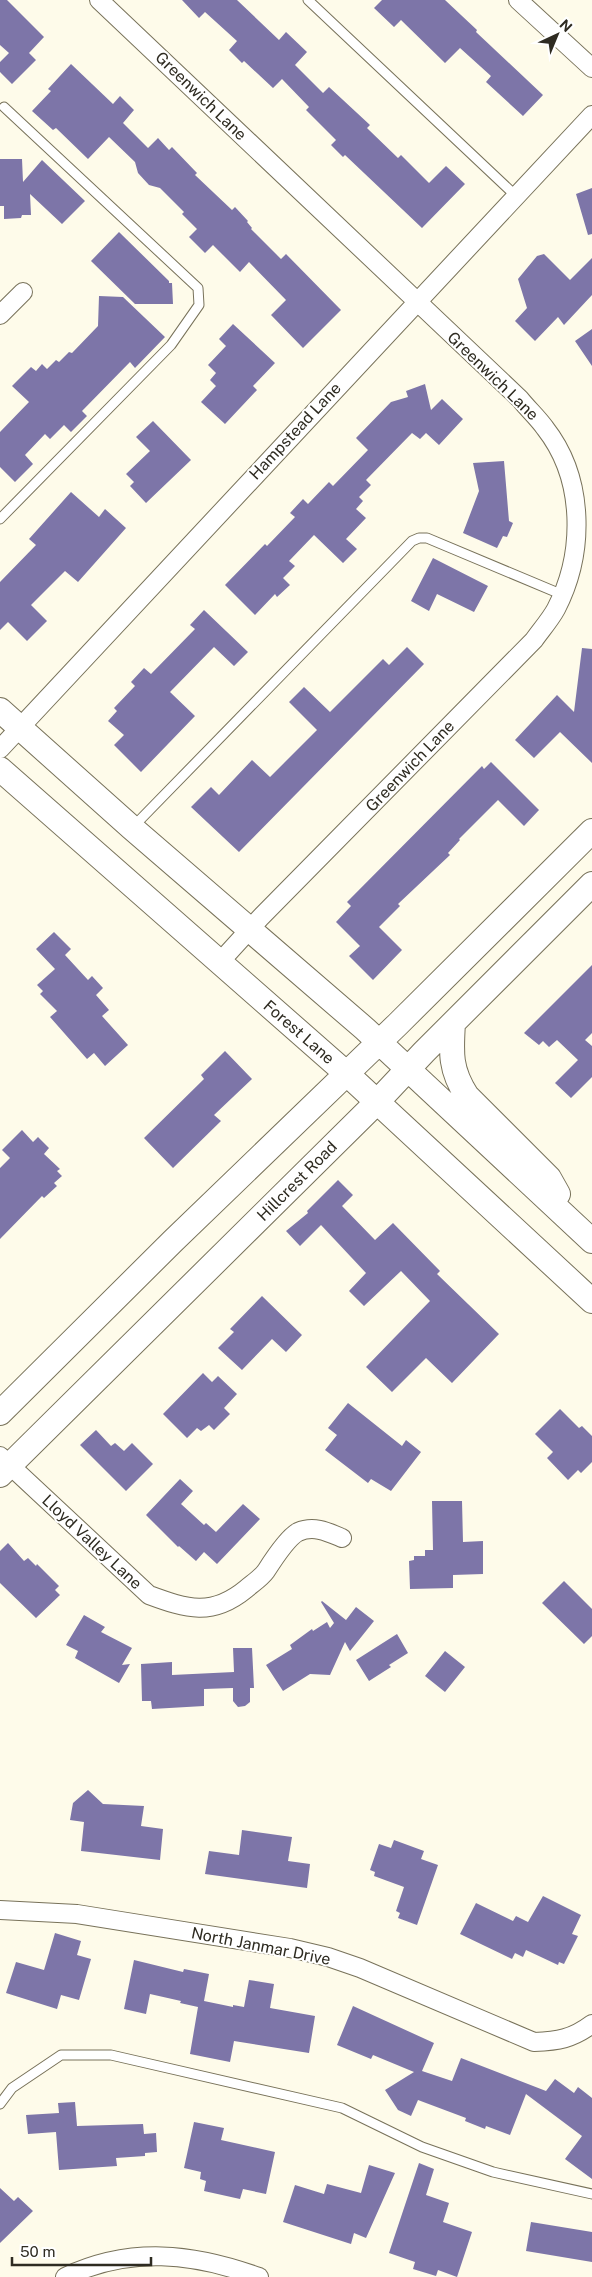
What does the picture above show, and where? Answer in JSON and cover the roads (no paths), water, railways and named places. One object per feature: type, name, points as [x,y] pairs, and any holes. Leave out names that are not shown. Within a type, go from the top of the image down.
[{"type":"main road","points":[[0,710],[132,828],[380,1042],[585,1234]]},
{"type":"main road","name":"Forest Lane","points":[[0,769],[347,1074],[592,1300]]},
{"type":"main road","points":[[0,1413],[173,1241],[380,1042],[592,830]]},
{"type":"main road","name":"Hillcrest Road","points":[[3,1465],[377,1102],[592,884]]},
{"type":"main road","points":[[453,1023],[452,1066],[466,1096],[549,1178],[585,1234]]},
{"type":"street","name":"Greenwich Lane","points":[[100,0],[520,399],[546,429],[566,465],[576,506],[577,545],[563,595],[555,611],[534,640],[249,930],[219,963]]},
{"type":"street","points":[[518,0],[592,68]]},
{"type":"street","name":"Hampstead Lane","points":[[0,749],[592,115]]},
{"type":"street","points":[[0,315],[23,292]]},
{"type":"street","name":"Lloyd Valley Lane","points":[[3,1465],[149,1595],[179,1606],[205,1609],[226,1603],[263,1575],[279,1551],[298,1532],[318,1528],[342,1538]]},
{"type":"street","name":"North Janmar Drive","points":[[0,1910],[77,1914],[280,1946],[318,1955],[360,1968],[534,2042],[554,2041],[577,2036],[592,2024]]},
{"type":"street","points":[[65,2277],[106,2261],[132,2256],[162,2255],[211,2263],[259,2277]]},
{"type":"lane","points":[[308,0],[516,196]]},
{"type":"lane","points":[[0,519],[171,345],[199,304],[198,288],[4,107]]},
{"type":"lane","points":[[132,828],[412,541],[418,538],[428,538],[563,595]]},
{"type":"lane","points":[[0,2104],[12,2088],[61,2055],[111,2055],[342,2108],[422,2147],[493,2172],[592,2194]]}]
